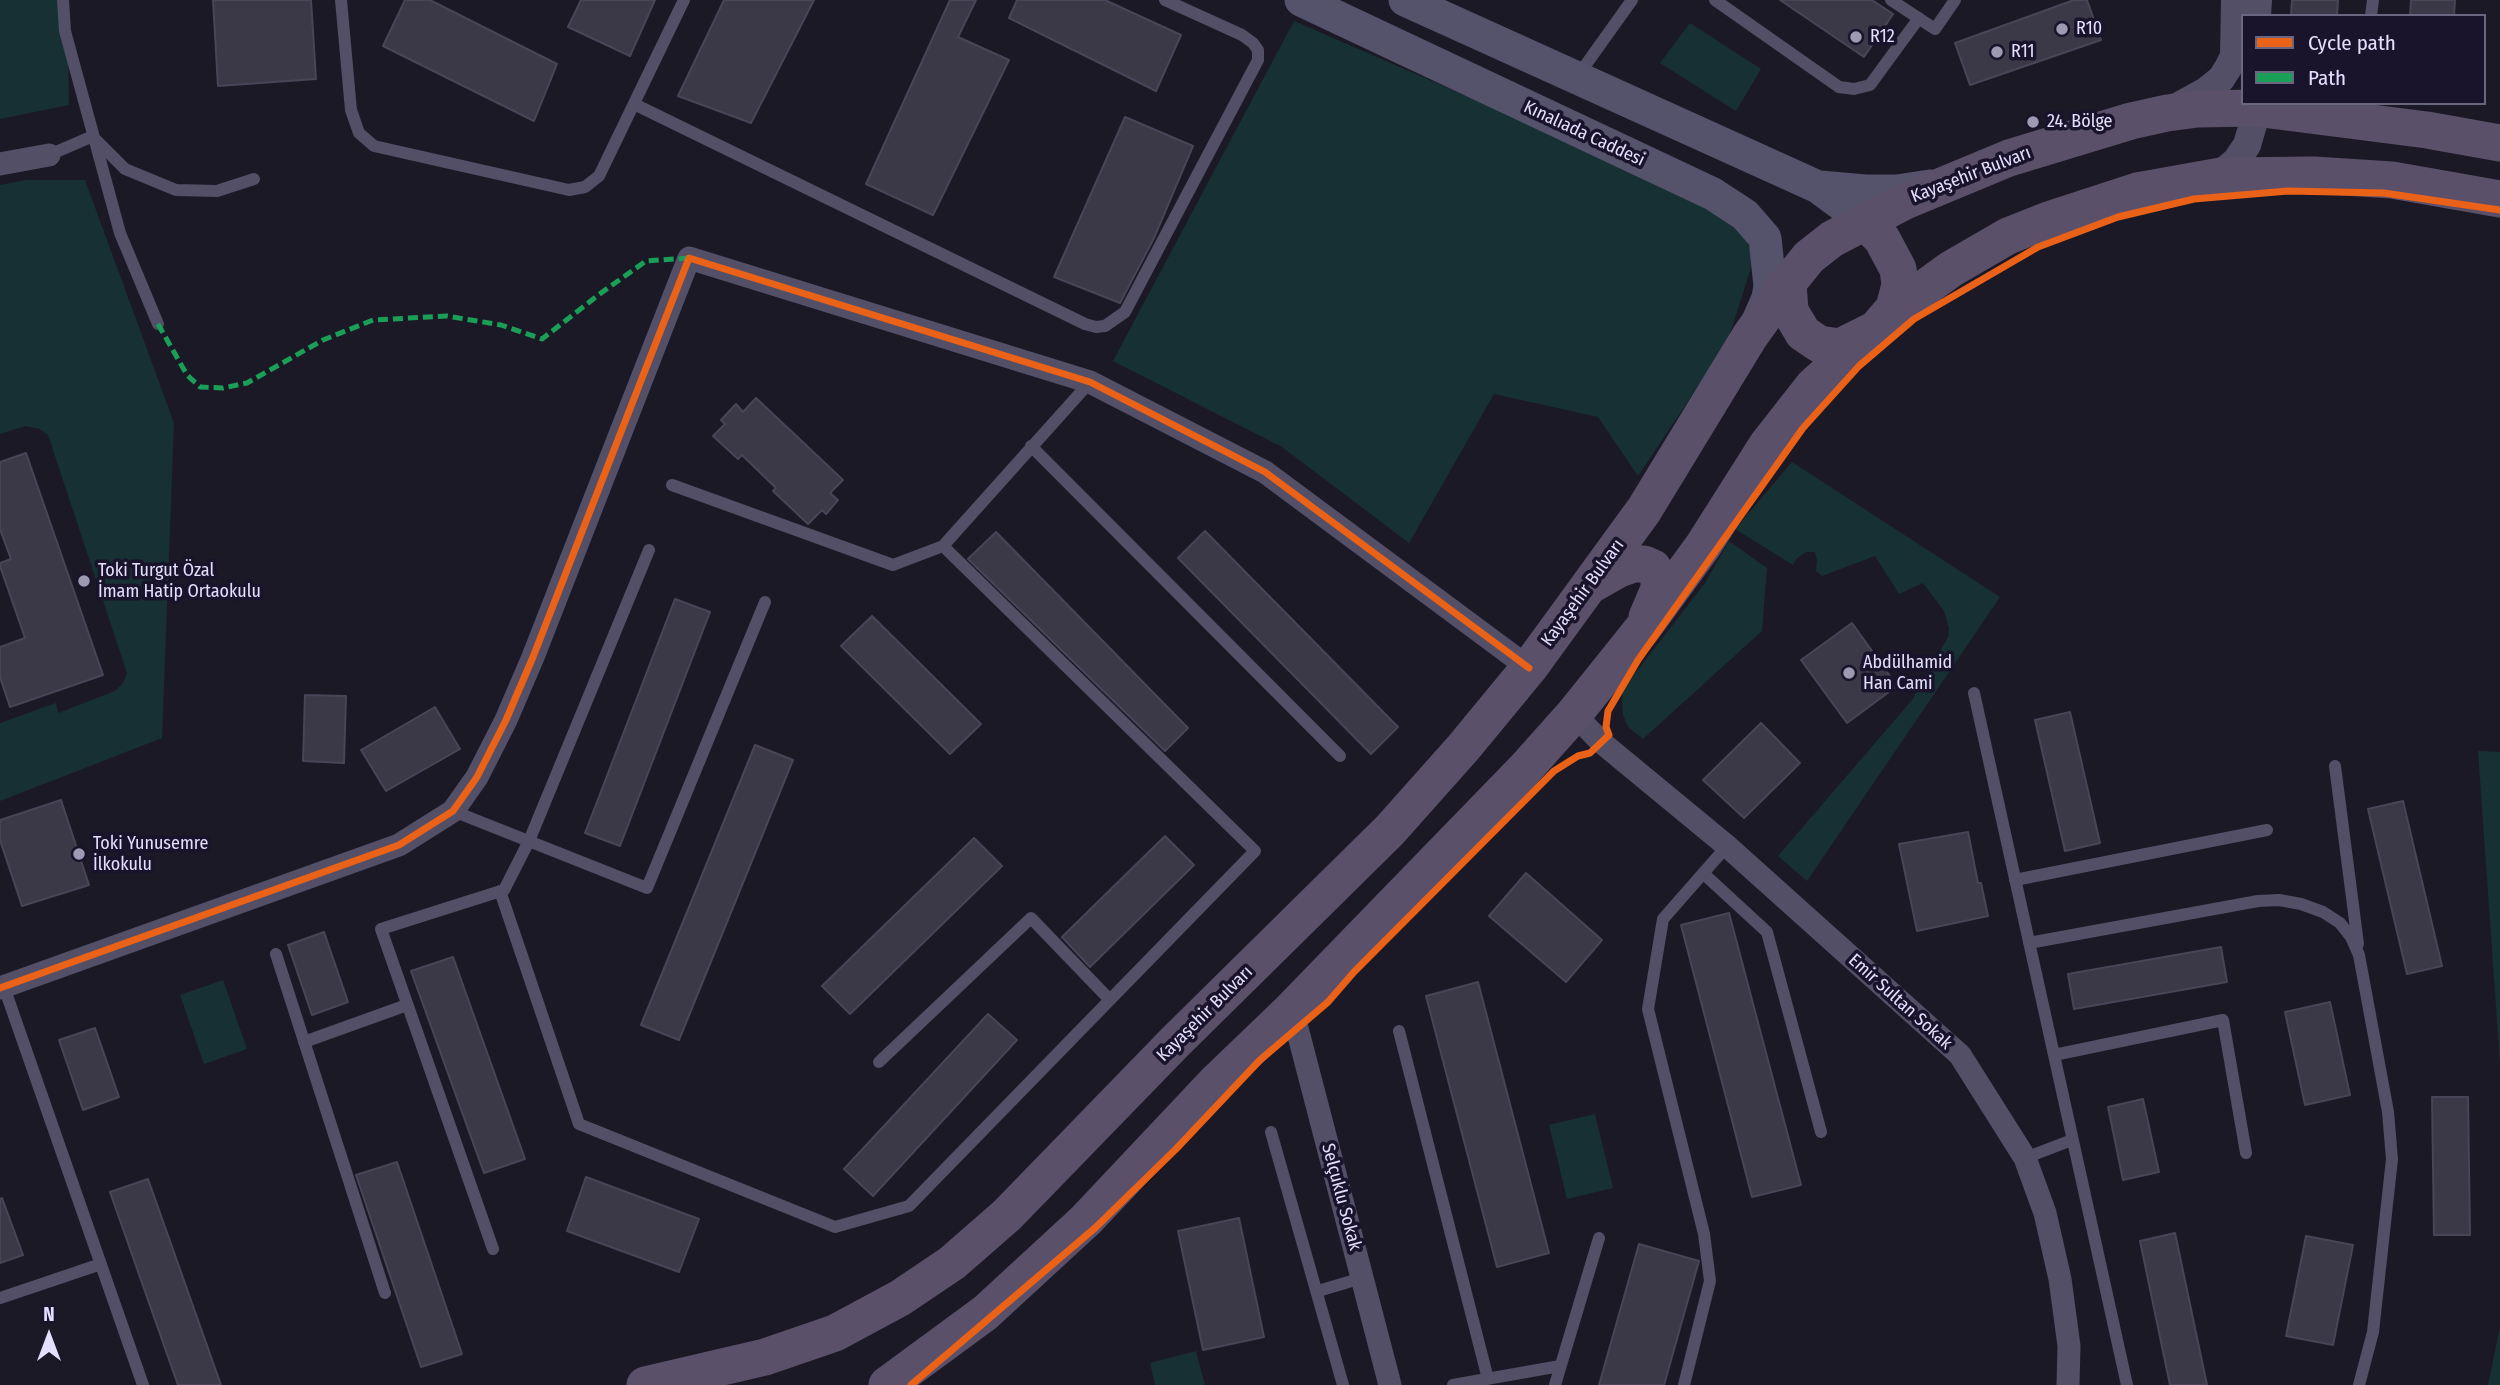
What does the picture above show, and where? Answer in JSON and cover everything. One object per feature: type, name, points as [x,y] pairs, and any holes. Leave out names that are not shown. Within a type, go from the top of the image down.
[{"type":"main road","name":"Kınalıada Caddesi","points":[[1301,0],[1713,194],[1745,215],[1765,238],[1788,284]]},
{"type":"main road","points":[[1405,0],[1818,187],[1882,239],[1898,269],[1900,285],[1894,308],[1876,328],[1840,347],[1819,344],[1803,333],[1790,310],[1788,284]]},
{"type":"main road","name":"Kayaşehir Bulvarı","points":[[645,1385],[765,1357],[835,1333],[900,1298],[952,1263],[1007,1215],[1175,1042],[1390,831],[1463,748],[1529,668],[1644,510],[1751,337],[1788,284],[1809,257],[1832,240],[1903,202],[2009,158],[2131,121],[2198,108],[2301,108],[2500,143]]},
{"type":"main road","points":[[887,1385],[985,1313],[1086,1220],[1217,1081],[1292,1009],[1428,870],[1574,714],[1643,628],[1703,546],[1767,445],[1814,385],[1918,293],[2008,236],[2137,191],[2217,177],[2314,175],[2380,179],[2491,197]]},
{"type":"main road","points":[[1818,187],[1897,191],[1951,183]]},
{"type":"main road","points":[[1751,337],[1768,298],[1765,238]]},
{"type":"main road","points":[[1587,587],[1633,564],[1644,564],[1653,568],[1659,578],[1659,589],[1643,628]]},
{"type":"main road","points":[[1390,831],[1383,851],[1388,866],[1404,871],[1428,870]]},
{"type":"street","points":[[2167,113],[2206,91],[2221,79],[2228,68],[2234,56],[2235,0]]},
{"type":"street","points":[[2217,177],[2242,154],[2252,134],[2255,106]]},
{"type":"street","points":[[0,164],[49,155]]},
{"type":"street","points":[[2,988],[399,845],[453,811],[477,777],[528,669],[689,258],[1090,382],[1265,472],[1529,668]]},
{"type":"street","name":"Emir Sultan Sokak","points":[[1574,714],[1601,743],[1727,846],[1960,1055],[2025,1158],[2045,1213],[2060,1279],[2069,1346],[2068,1385]]},
{"type":"street","name":"Selçuklu Sokak","points":[[1292,1009],[1390,1385]]},
{"type":"lane","points":[[63,0],[65,31],[121,233],[158,324]]},
{"type":"lane","points":[[341,0],[351,110],[359,133],[374,146],[569,190],[578,190],[598,176],[684,0]]},
{"type":"lane","points":[[634,104],[1085,324],[1105,326],[1125,312],[1258,60],[1258,50],[1242,36],[1165,0]]},
{"type":"lane","points":[[1577,77],[1632,0]]},
{"type":"lane","points":[[1715,0],[1839,88],[1854,89],[1870,85],[1919,18]]},
{"type":"lane","points":[[1891,0],[1935,29],[1955,0]]},
{"type":"lane","points":[[49,155],[93,136]]},
{"type":"lane","points":[[93,136],[125,169],[176,190],[217,191],[254,179]]},
{"type":"lane","points":[[672,485],[893,565],[943,546],[1090,382]]},
{"type":"lane","points":[[1031,446],[1340,756]]},
{"type":"lane","points":[[500,891],[579,1124],[835,1227],[909,1206],[1255,850],[943,546]]},
{"type":"lane","points":[[493,1249],[381,929],[504,890],[529,841],[649,550]]},
{"type":"lane","points":[[453,811],[648,888],[765,602]]},
{"type":"lane","points":[[1974,693],[2127,1385]]},
{"type":"lane","points":[[2335,766],[2359,955],[2388,1112],[2392,1158],[2372,1332],[2359,1385]]},
{"type":"lane","points":[[2015,880],[2267,831]]},
{"type":"lane","points":[[1684,1385],[1710,1281],[1704,1234],[1648,1009],[1663,919],[1727,846]]},
{"type":"lane","points":[[1704,874],[1767,932],[1821,1132]]},
{"type":"lane","points":[[2029,943],[2258,901],[2279,900],[2301,904],[2340,923],[2351,937],[2359,955]]},
{"type":"lane","points":[[878,1062],[1031,918],[1110,1000]]},
{"type":"lane","points":[[276,954],[385,1293]]},
{"type":"lane","points":[[2,988],[144,1385]]},
{"type":"lane","points":[[304,1042],[407,1005]]},
{"type":"lane","points":[[2053,1055],[2223,1020],[2246,1153]]},
{"type":"lane","points":[[1399,1031],[1488,1379]]},
{"type":"lane","points":[[1271,1132],[1343,1385]]},
{"type":"lane","points":[[2025,1158],[2072,1140]]},
{"type":"lane","points":[[1555,1385],[1599,1238]]},
{"type":"lane","points":[[0,1298],[101,1264]]},
{"type":"lane","points":[[1318,1290],[1362,1278]]},
{"type":"lane","points":[[1453,1385],[1560,1366]]},
{"type":"green space","points":[[0,0],[67,0],[69,105],[0,119]]},
{"type":"green space","points":[[1294,21],[1639,171],[1742,228],[1754,258],[1727,343],[1638,476],[1598,417],[1494,394],[1409,543],[1282,447],[1113,361]]},
{"type":"green space","points":[[1690,23],[1761,69],[1736,111],[1660,63]]},
{"type":"green space","name":"Toki Turgut Özal İmam Hatip Ortaokulu","points":[[26,180],[85,180],[174,423],[162,738],[0,801],[0,723],[56,703],[58,713],[115,691],[123,683],[127,673],[48,435],[40,429],[25,426],[0,434],[0,185]]},
{"type":"green space","points":[[1792,462],[2000,597],[1807,881],[1778,856],[1912,700],[1948,637],[1949,628],[1944,611],[1923,583],[1899,594],[1875,556],[1822,576],[1816,571],[1815,552],[1806,552],[1796,559],[1793,565],[1735,529]]},
{"type":"green space","points":[[1729,541],[1767,568],[1762,631],[1643,739],[1628,727],[1623,715],[1623,689],[1705,583]]},
{"type":"green space","points":[[2478,751],[2500,752],[2500,1064]]},
{"type":"green space","points":[[223,980],[247,1049],[204,1064],[180,995]]},
{"type":"green space","points":[[1595,1114],[1613,1188],[1567,1199],[1549,1125]]},
{"type":"green space","points":[[2500,1327],[2500,1385],[2488,1385]]},
{"type":"green space","points":[[1196,1351],[1205,1385],[1155,1385],[1150,1363]]},
{"type":"building","points":[[213,0],[311,0],[316,79],[218,86]]},
{"type":"building","points":[[405,0],[430,0],[557,64],[534,121],[383,46]]},
{"type":"building","points":[[581,0],[655,0],[630,56],[568,27]]},
{"type":"building","points":[[724,0],[814,0],[751,123],[678,96]]},
{"type":"building","points":[[950,0],[976,0],[958,37],[1009,60],[933,215],[866,184]]},
{"type":"building","points":[[1017,0],[1105,0],[1181,35],[1156,91],[1009,18]]},
{"type":"building","name":"R12","points":[[1780,0],[1872,0],[1893,14],[1864,57]]},
{"type":"building","points":[[2074,0],[2087,0],[2101,40],[1970,85],[1955,43]]},
{"type":"building","points":[[2292,0],[2338,0],[2337,14],[2291,14]]},
{"type":"building","points":[[2411,0],[2455,0],[2454,14],[2410,14]]},
{"type":"building","points":[[1125,117],[1193,146],[1154,238],[1120,303],[1054,277]]},
{"type":"building","points":[[756,398],[843,480],[830,493],[838,500],[826,514],[822,510],[808,524],[773,491],[776,488],[742,455],[738,459],[713,436],[725,424],[721,420],[736,404],[743,412]]},
{"type":"building","points":[[26,453],[103,675],[10,707],[0,677],[0,647],[25,638],[0,566],[0,563],[11,559],[0,529],[0,462]]},
{"type":"building","points":[[1205,531],[1398,727],[1371,754],[1178,558]]},
{"type":"building","points":[[996,532],[1188,728],[1165,751],[968,559]]},
{"type":"building","points":[[675,599],[710,612],[620,846],[585,833]]},
{"type":"building","points":[[872,616],[981,724],[950,754],[841,646]]},
{"type":"building","name":"Abdülhamid Han Cami","points":[[1852,623],[1897,686],[1847,723],[1801,660]]},
{"type":"building","points":[[305,695],[346,696],[344,763],[303,761]]},
{"type":"building","points":[[435,707],[460,749],[386,791],[361,750]]},
{"type":"building","points":[[2070,712],[2100,843],[2065,851],[2035,720]]},
{"type":"building","points":[[1761,723],[1800,763],[1744,818],[1703,780]]},
{"type":"building","points":[[755,745],[793,760],[679,1040],[641,1025]]},
{"type":"building","points":[[61,800],[89,885],[22,906],[0,840],[0,820]]},
{"type":"building","points":[[2403,801],[2442,966],[2407,974],[2368,809]]},
{"type":"building","points":[[1968,832],[1988,916],[1917,931],[1899,844]]},
{"type":"building","points":[[1165,836],[1194,865],[1090,967],[1062,937]]},
{"type":"building","points":[[974,838],[1002,866],[850,1014],[822,986]]},
{"type":"building","points":[[1526,873],[1602,940],[1566,982],[1489,916]]},
{"type":"building","points":[[1729,913],[1801,1185],[1752,1197],[1681,925]]},
{"type":"building","points":[[324,932],[348,1002],[312,1015],[288,945]]},
{"type":"building","points":[[2221,947],[2227,982],[2074,1009],[2068,974]]},
{"type":"building","points":[[453,957],[525,1159],[484,1173],[411,971]]},
{"type":"building","points":[[1478,982],[1549,1253],[1497,1267],[1426,996]]},
{"type":"building","points":[[2330,1002],[2350,1095],[2305,1105],[2285,1012]]},
{"type":"building","points":[[988,1014],[1017,1040],[873,1196],[844,1169]]},
{"type":"building","points":[[95,1028],[119,1097],[83,1110],[59,1040]]},
{"type":"building","points":[[2432,1097],[2468,1097],[2470,1235],[2434,1235]]},
{"type":"building","points":[[2143,1099],[2159,1172],[2123,1180],[2108,1107]]},
{"type":"building","points":[[397,1162],[462,1354],[421,1367],[356,1175]]},
{"type":"building","points":[[586,1177],[699,1219],[679,1272],[567,1231]]},
{"type":"building","points":[[148,1179],[221,1385],[178,1385],[110,1192]]},
{"type":"building","points":[[2,1198],[23,1255],[0,1263],[0,1199]]},
{"type":"building","points":[[1239,1218],[1264,1337],[1203,1350],[1178,1231]]},
{"type":"building","points":[[2175,1233],[2207,1385],[2170,1385],[2140,1241]]},
{"type":"building","points":[[2306,1236],[2353,1245],[2333,1345],[2286,1336]]},
{"type":"building","points":[[1639,1244],[1699,1261],[1664,1385],[1599,1385]]},
{"type":"marked path","points":[[158,324],[187,375],[200,387],[223,388],[247,383],[323,340],[373,320],[447,316],[501,325],[542,339],[646,261],[689,258]]},
{"type":"cycle path","points":[[911,1385],[1095,1228],[1176,1149],[1260,1060],[1328,1002],[1354,972],[1554,771],[1578,756],[1590,753],[1609,735],[1606,727],[1608,711],[1638,660],[1803,428],[1859,366],[1914,319],[2038,247],[2118,217],[2194,199],[2288,191],[2384,193],[2500,210]]},
{"type":"cycle path","points":[[0,988],[399,845],[453,811],[477,777],[506,720],[533,657],[689,258],[1090,382],[1265,472],[1529,668]]},
{"type":"place","name":"R10","points":[[2062,29]]},
{"type":"place","name":"R12","points":[[1856,37]]},
{"type":"place","name":"R11","points":[[1997,52]]},
{"type":"place","name":"24. Bölge","points":[[2033,122]]},
{"type":"place","name":"Toki Turgut Özal İmam Hatip Ortaokulu","points":[[84,581]]},
{"type":"place","name":"Abdülhamid Han Cami","points":[[1849,673]]},
{"type":"place","name":"Toki Yunusemre İlkokulu","points":[[79,854]]}]
